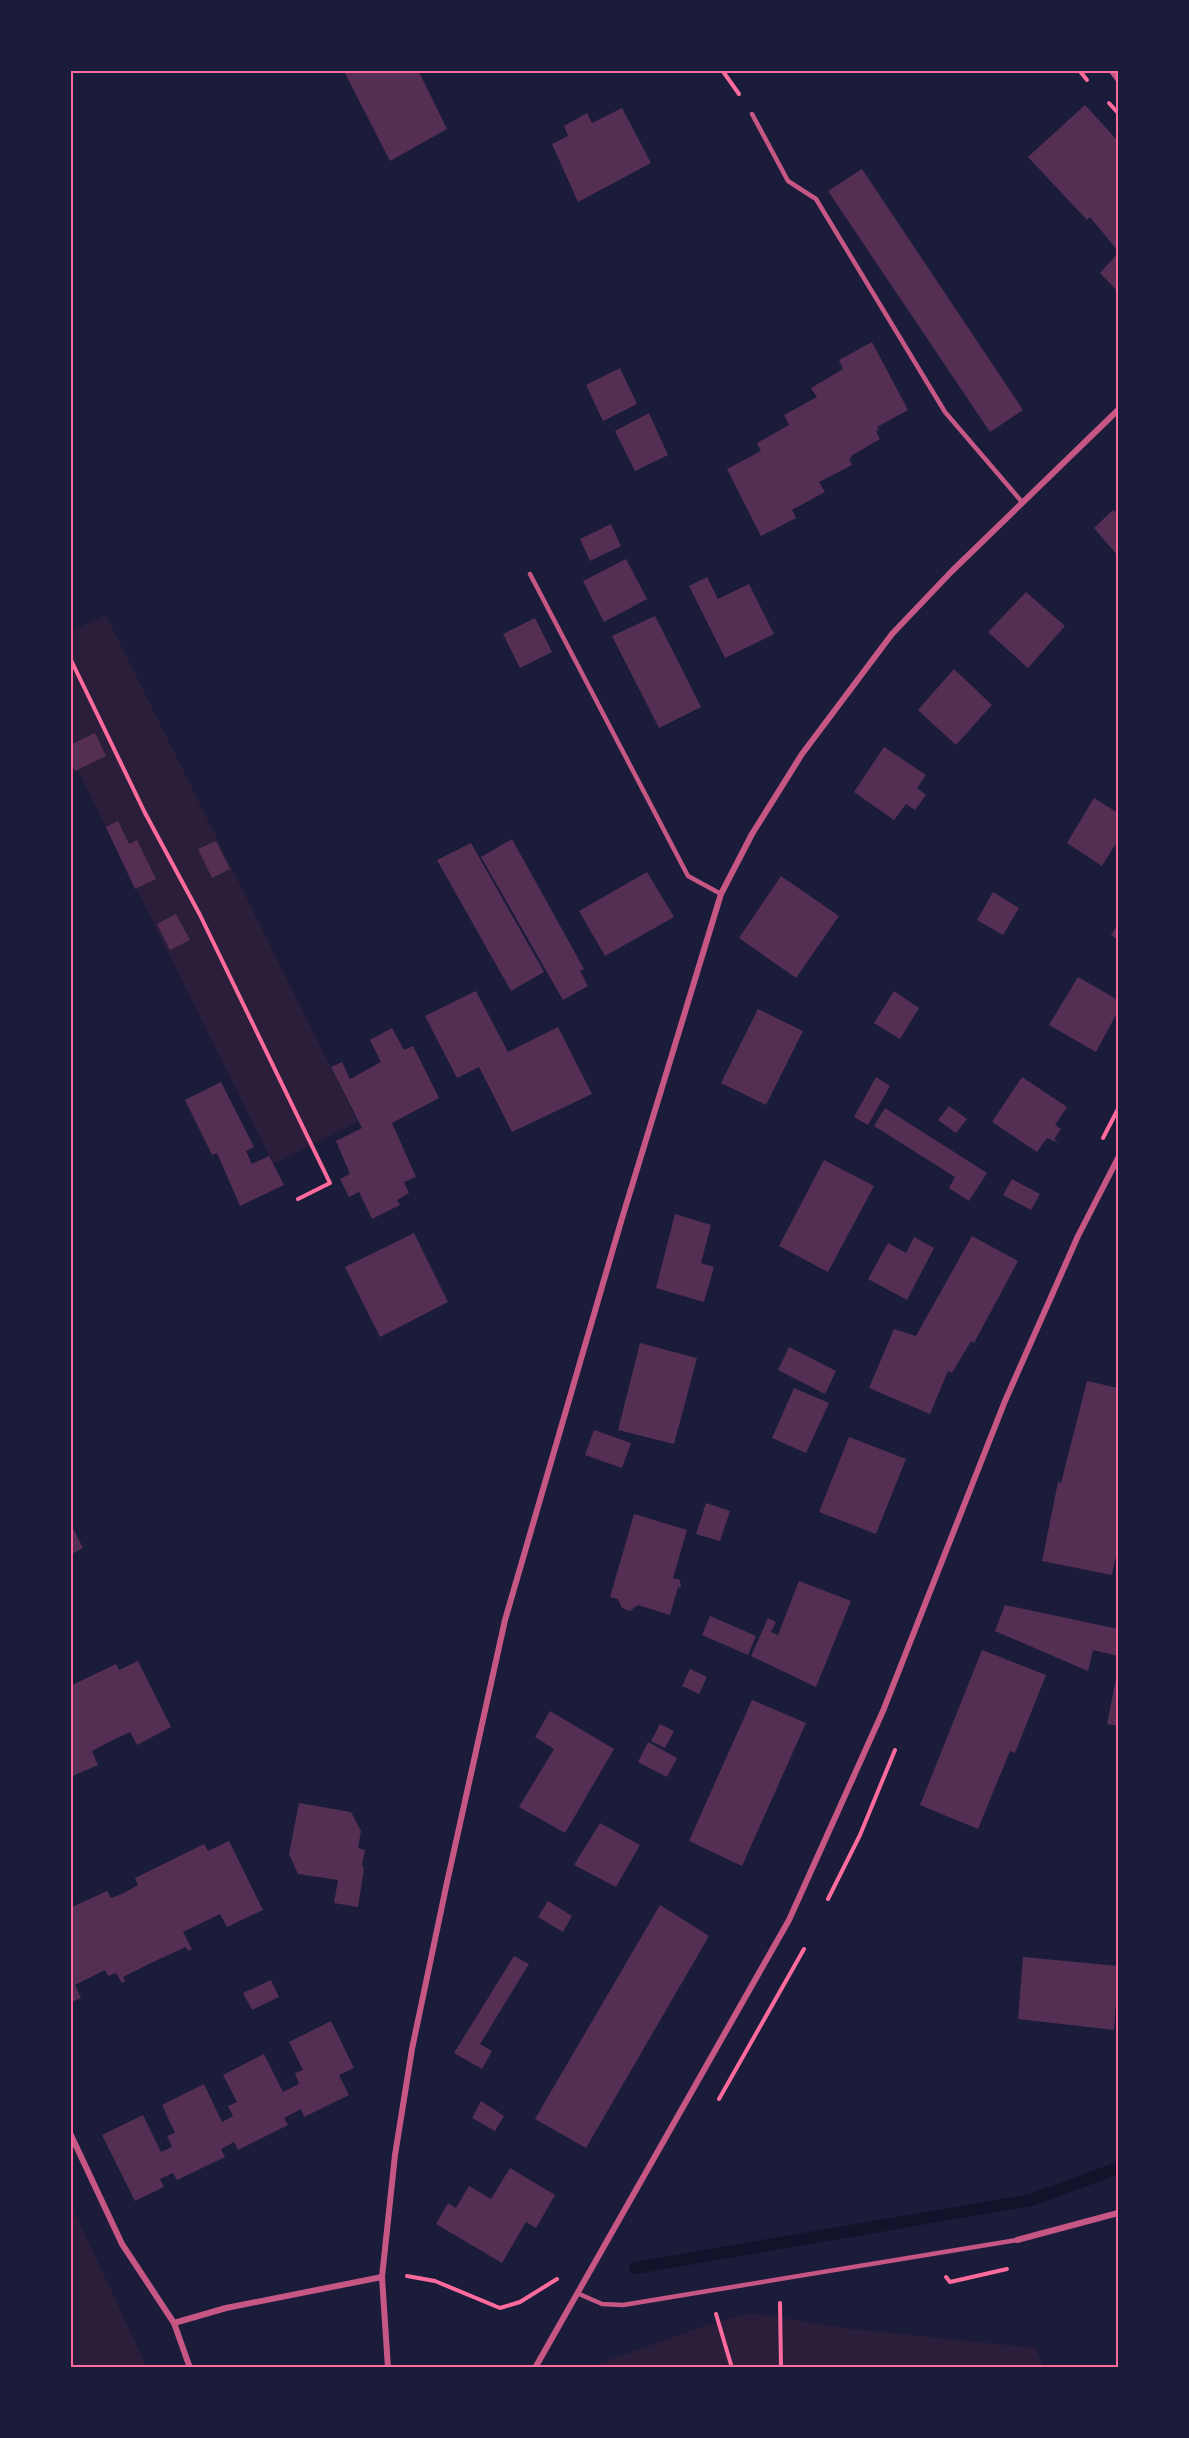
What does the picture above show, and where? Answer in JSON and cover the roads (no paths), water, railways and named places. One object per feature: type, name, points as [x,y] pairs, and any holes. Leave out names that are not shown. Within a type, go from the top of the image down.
[{"type":"street","points":[[1111,70],[1119,79]]},
{"type":"street","points":[[388,2367],[382,2277],[395,2155],[412,2049],[505,1620],[620,1225],[721,894],[752,834],[789,774],[850,688],[892,634],[952,571],[1119,410]]},
{"type":"street","points":[[535,2367],[789,1920],[883,1711],[1005,1401],[1078,1236],[1119,1158]]},
{"type":"street","points":[[70,2133],[122,2244],[174,2323],[190,2367]]},
{"type":"street","points":[[1017,2240],[1119,2213]]},
{"type":"street","points":[[174,2323],[226,2308],[382,2277]]},
{"type":"lane","points":[[752,114],[788,181],[816,199],[945,412],[1022,502]]},
{"type":"lane","points":[[530,574],[688,876],[721,894]]},
{"type":"lane","points":[[577,2293],[602,2304],[623,2305],[1017,2240]]},
{"type":"waterway","points":[[635,2268],[1031,2200],[1118,2168]]}]
